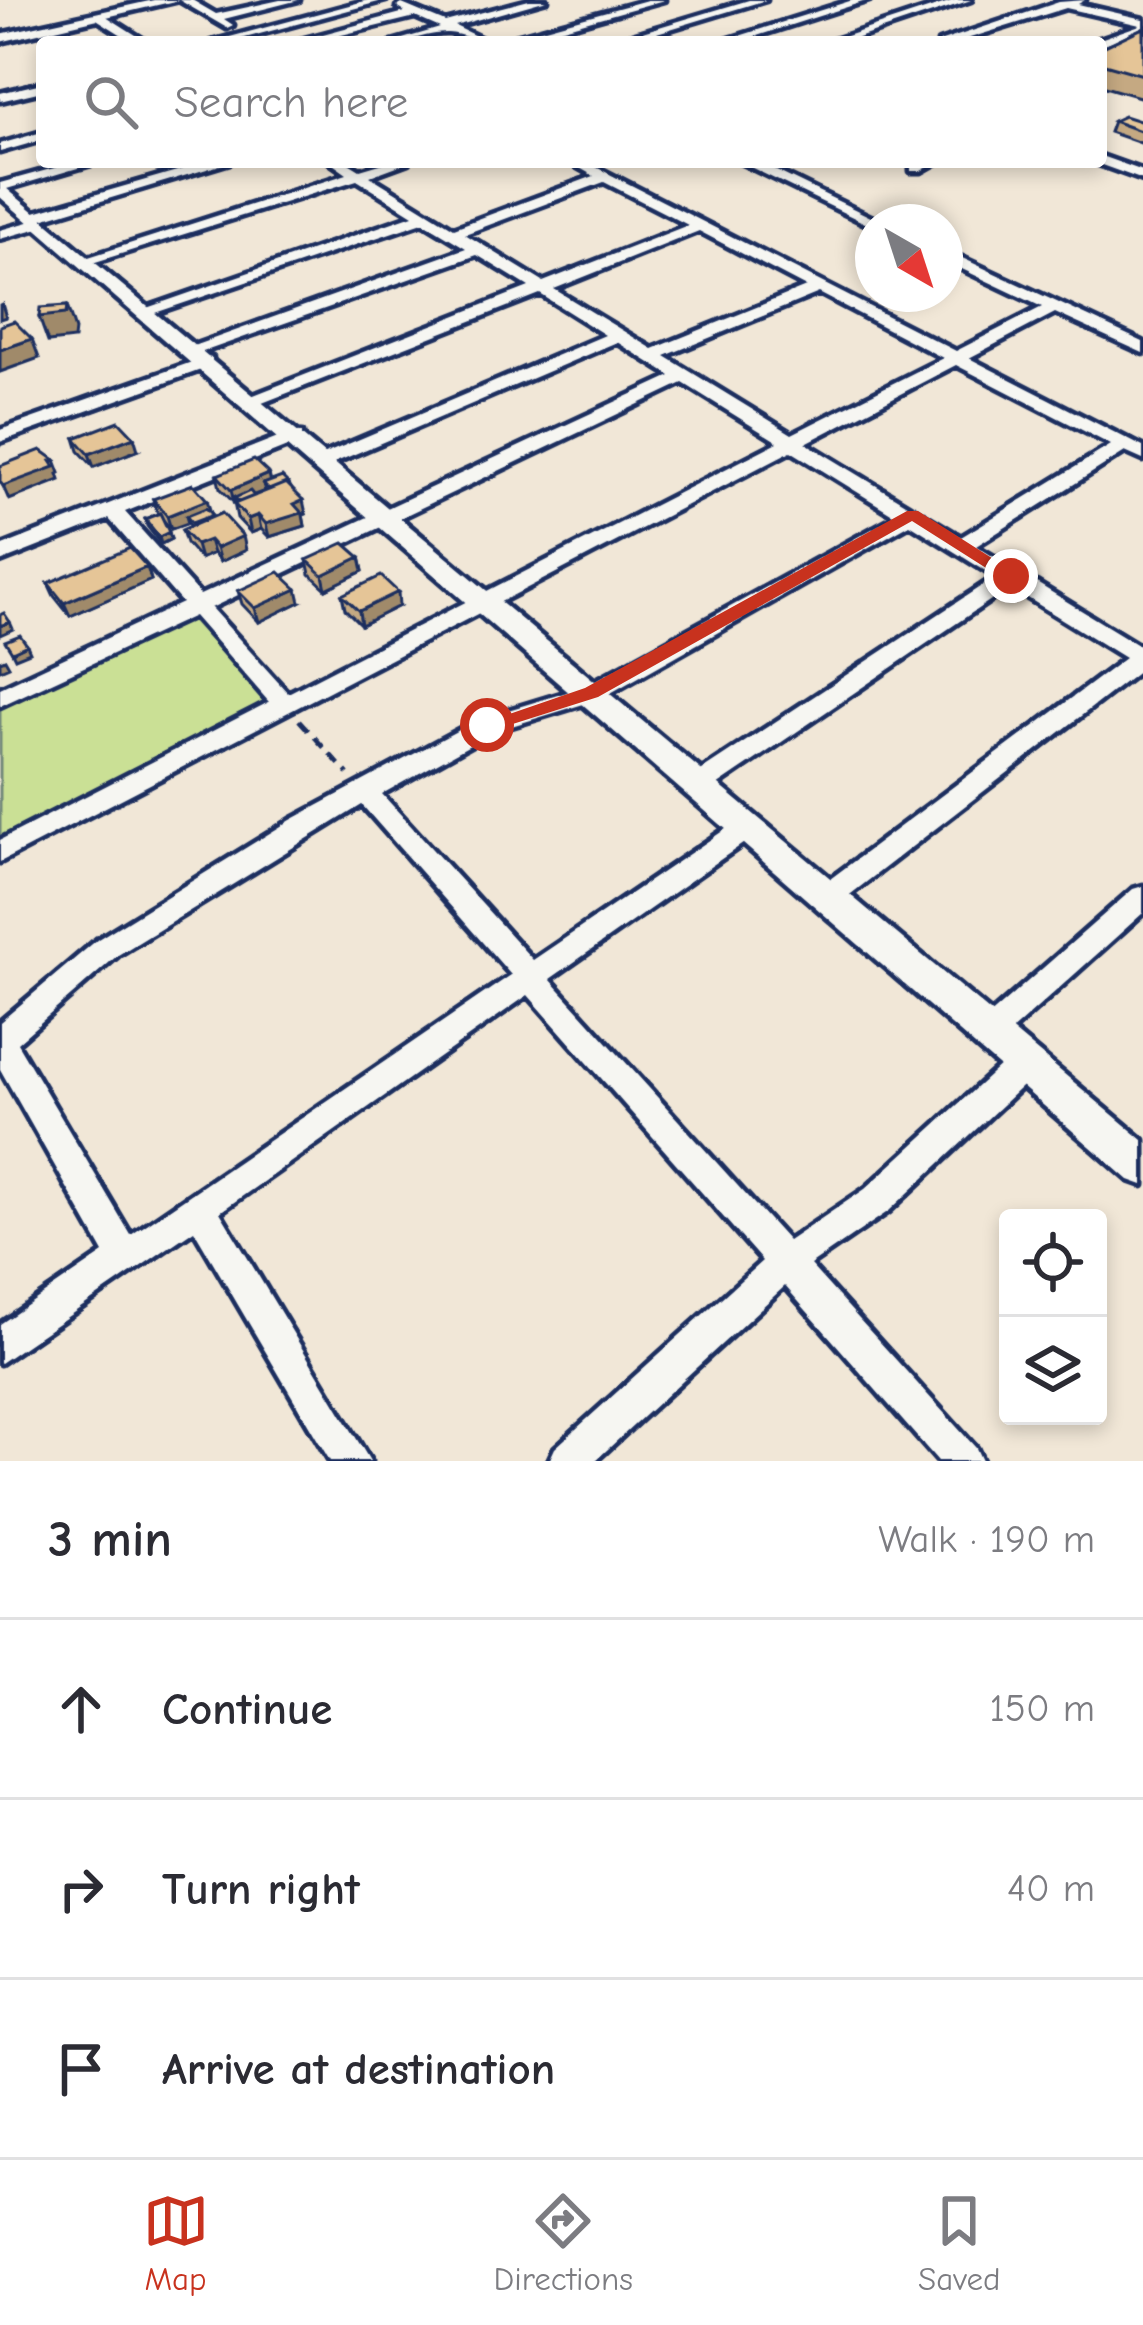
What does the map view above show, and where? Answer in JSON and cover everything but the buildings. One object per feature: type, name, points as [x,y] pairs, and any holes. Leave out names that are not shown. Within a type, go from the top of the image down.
[{"type":"street","points":[[0,38],[172,0]]},
{"type":"street","points":[[184,0],[245,35]]},
{"type":"street","points":[[213,18],[294,0]]},
{"type":"street","points":[[241,36],[384,0],[468,36]]},
{"type":"street","points":[[320,36],[431,0]]},
{"type":"street","points":[[418,36],[542,0]]},
{"type":"street","points":[[523,36],[659,0]]},
{"type":"street","points":[[689,0],[784,36]]},
{"type":"street","points":[[636,36],[761,0]]},
{"type":"street","points":[[853,36],[966,0]]},
{"type":"street","points":[[1035,0],[1074,3],[1143,24]]},
{"type":"street","points":[[745,36],[856,1],[922,26]]},
{"type":"street","points":[[962,36],[1074,3]]},
{"type":"street","points":[[99,16],[131,36]]},
{"type":"street","points":[[1107,39],[1143,24]]},
{"type":"street","points":[[0,98],[36,89]]},
{"type":"street","points":[[0,148],[36,138]]},
{"type":"street","points":[[1107,162],[1143,176]]},
{"type":"street","points":[[0,188],[70,168]]},
{"type":"street","points":[[0,235],[204,168]]},
{"type":"street","points":[[347,168],[1142,657],[828,896]]},
{"type":"street","points":[[84,260],[382,168]]},
{"type":"street","points":[[588,168],[1134,449]]},
{"type":"street","points":[[766,168],[855,212]]},
{"type":"street","points":[[454,233],[605,177]]},
{"type":"street","points":[[0,188],[1143,1166]]},
{"type":"street","points":[[143,312],[427,216]]},
{"type":"street","points":[[252,402],[699,226]]},
{"type":"street","points":[[0,436],[481,248]]},
{"type":"street","points":[[963,264],[1143,348]]},
{"type":"street","points":[[653,355],[820,287]]},
{"type":"street","points":[[0,852],[1054,307]]},
{"type":"street","points":[[322,462],[621,334]]},
{"type":"street","points":[[0,698],[686,375]]},
{"type":"street","points":[[0,555],[295,437]]},
{"type":"street","points":[[962,546],[1134,449]]},
{"type":"street","points":[[112,510],[284,704]]},
{"type":"street","points":[[125,1257],[0,1040],[108,947],[364,791],[487,725],[592,693],[912,514]]},
{"type":"street","points":[[699,785],[1011,576]]},
{"type":"street","points":[[364,791],[963,1461]]},
{"type":"street","points":[[0,1345],[748,827]]},
{"type":"street","points":[[988,1034],[1143,897]]},
{"type":"street","points":[[568,1461],[786,1262],[877,1200],[1024,1064]]},
{"type":"street","points":[[200,1208],[351,1461]]},
{"type":"path","points":[[284,704],[364,791]]},
{"type":"green space","points":[[190,617],[268,703],[0,842],[0,706]]},
{"type":"route","points":[[487,725],[592,693],[912,514],[1011,576]]}]
